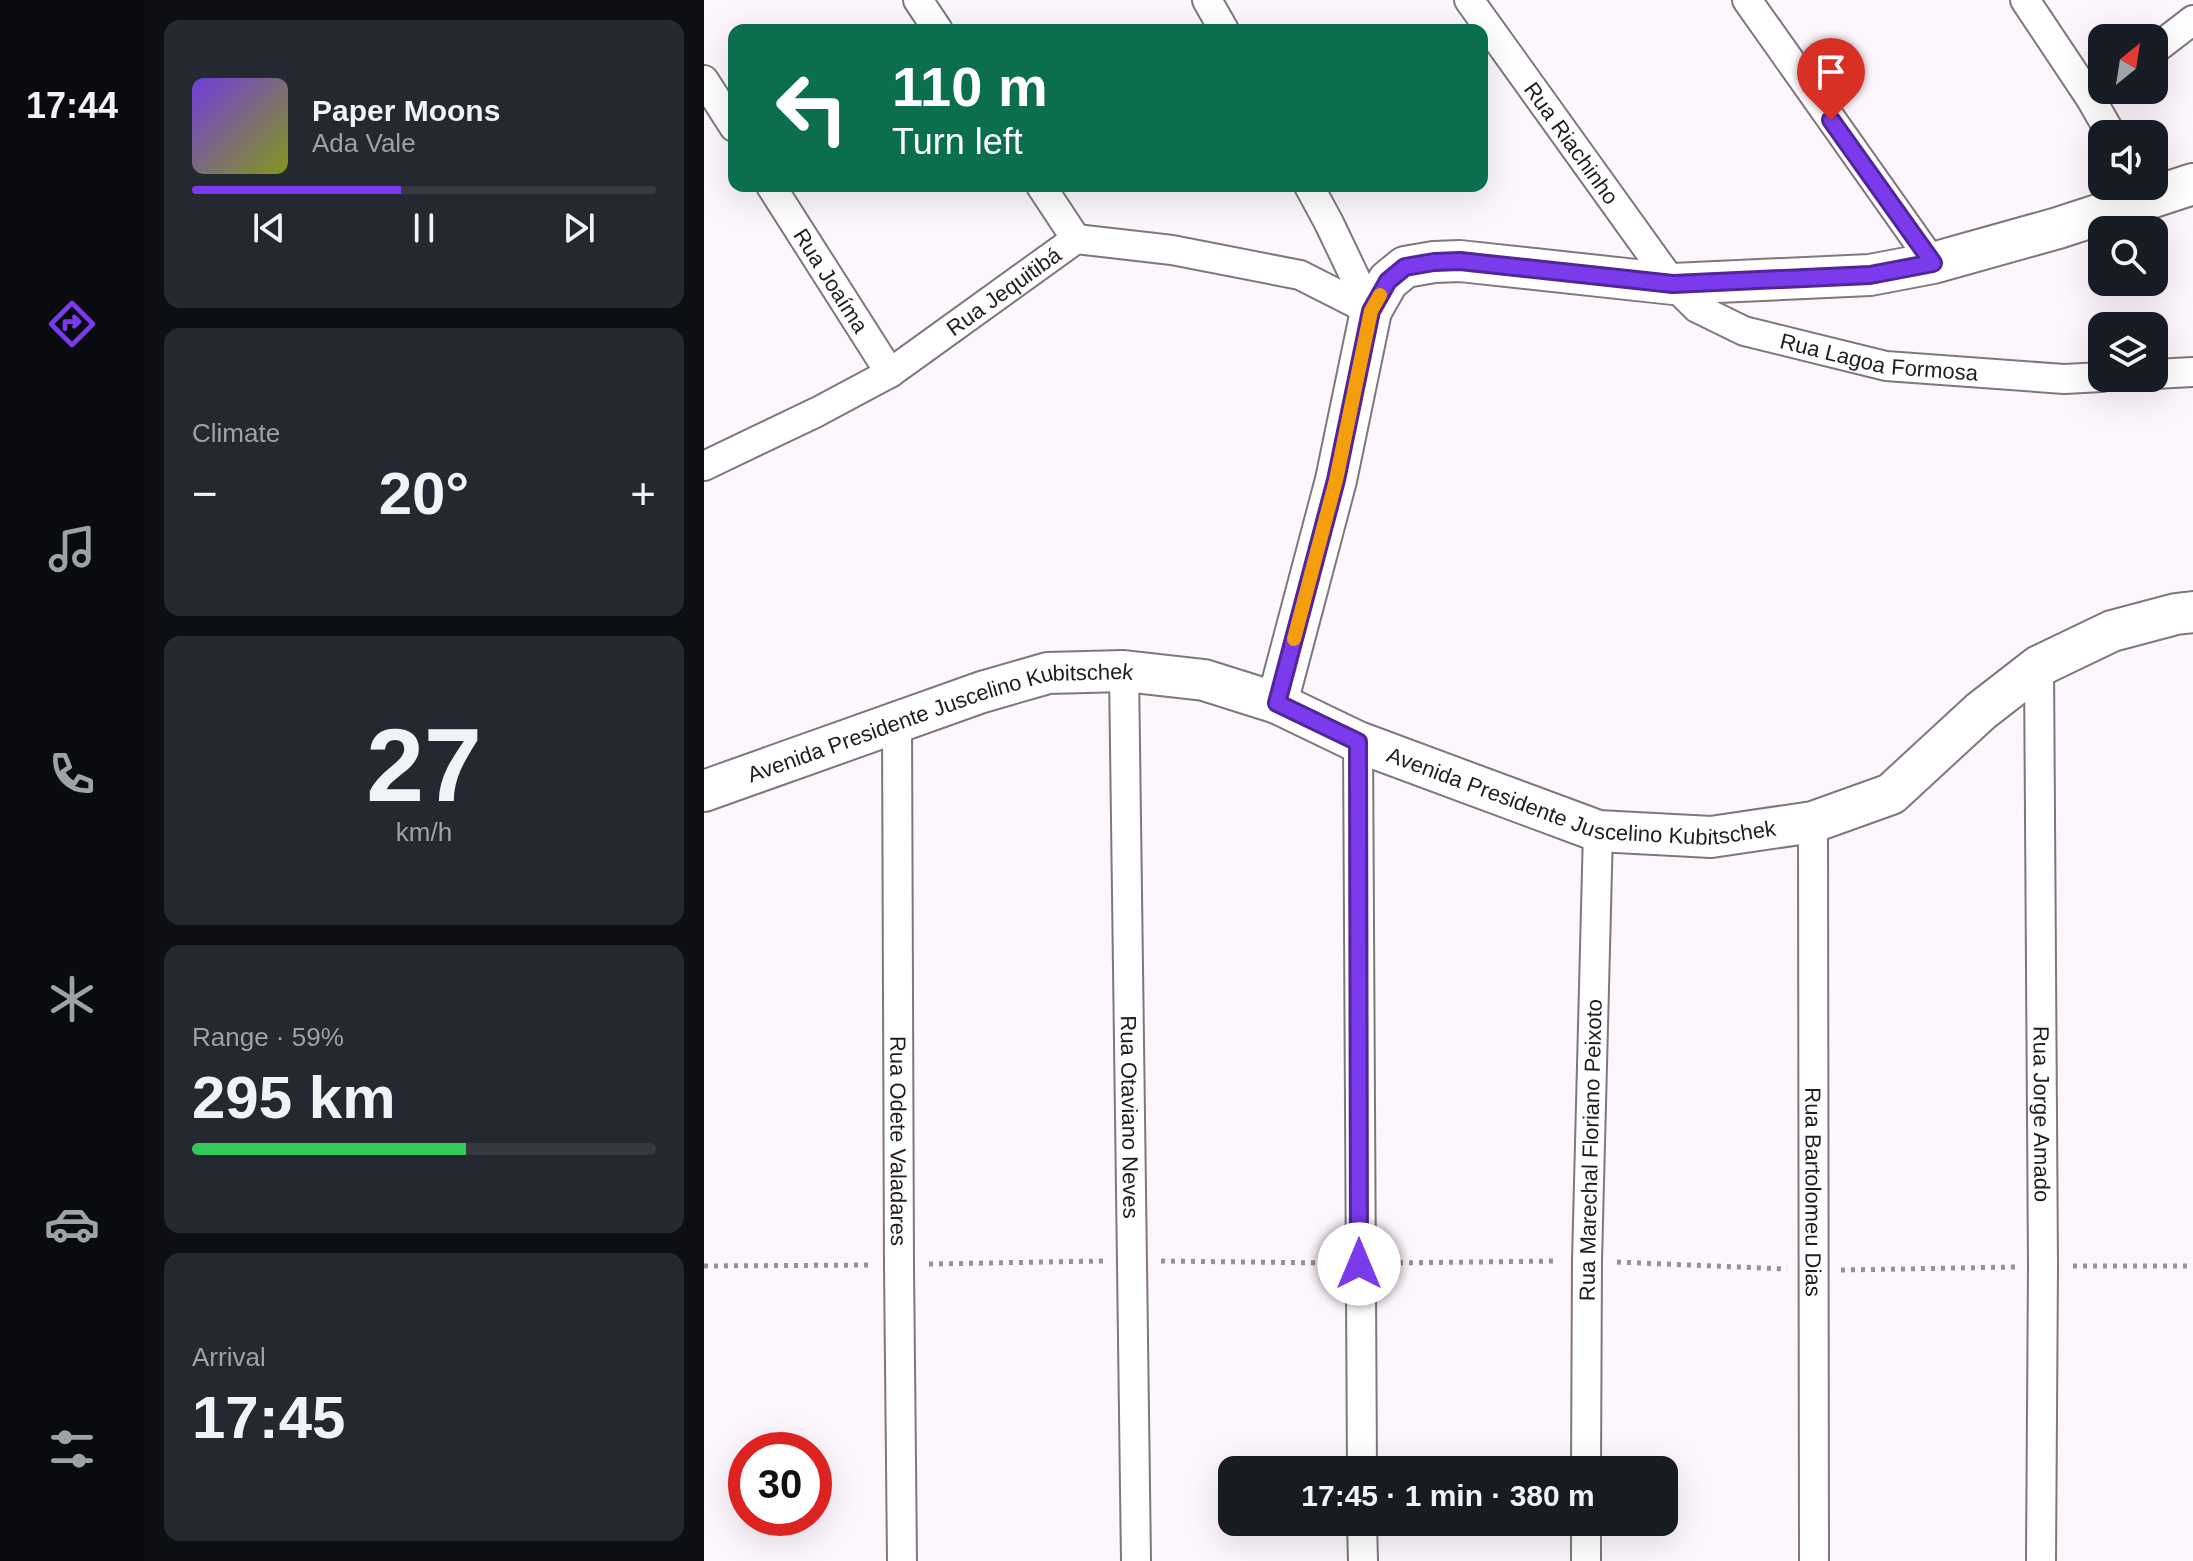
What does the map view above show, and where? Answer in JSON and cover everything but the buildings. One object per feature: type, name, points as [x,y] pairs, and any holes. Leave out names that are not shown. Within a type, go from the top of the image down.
[{"type":"street","points":[[918,0],[934,24]]},
{"type":"street","points":[[1207,0],[1221,24]]},
{"type":"street","name":"Rua Riachinho","points":[[1469,0],[1486,24]]},
{"type":"street","points":[[1747,0],[1933,263]]},
{"type":"street","points":[[2025,0],[2088,82]]},
{"type":"street","points":[[2168,39],[2193,20]]},
{"type":"street","name":"Rua Riachinho","points":[[1488,26],[1673,284]]},
{"type":"street","points":[[704,80],[728,118]]},
{"type":"street","points":[[2168,188],[2193,184]]},
{"type":"street","name":"Rua Joaíma","points":[[775,192],[890,373]]},
{"type":"street","points":[[1045,192],[1076,239]]},
{"type":"street","points":[[1312,192],[1371,311]]},
{"type":"street","points":[[1277,703],[1336,480],[1371,311],[1388,281],[1405,267],[1460,261],[1673,284],[1870,275],[1933,263],[2058,228],[2126,200]]},
{"type":"street","name":"Rua Jequitibá","points":[[704,466],[890,373],[1076,239],[1172,250],[1300,275],[1371,311]]},
{"type":"street","name":"Rua Lagoa Formosa","points":[[1673,284],[1697,308],[1744,331],[1886,366],[2064,379],[2088,378]]},
{"type":"street","points":[[2168,373],[2193,372]]},
{"type":"street","name":"Avenida Presidente Juscelino Kubitschek","points":[[704,791],[897,721],[1048,673],[1124,671],[1204,680],[1277,703],[1358,742],[1598,831],[1711,837],[1813,822],[1891,794],[1981,711],[2039,666],[2112,631],[2193,612]]},
{"type":"street","name":"Rua Jorge Amado","points":[[2039,666],[2043,1266],[2041,1561]]},
{"type":"street","name":"Rua Otaviano Neves","points":[[1124,671],[1136,1561]]},
{"type":"street","name":"Rua Odete Valadares","points":[[897,721],[902,1561]]},
{"type":"street","points":[[1358,742],[1362,1456]]},
{"type":"street","name":"Rua Bartolomeu Dias","points":[[1813,822],[1814,1561]]},
{"type":"street","name":"Rua Marechal Floriano Peixoto","points":[[1586,1456],[1587,1261],[1598,831]]},
{"type":"street","points":[[1362,1536],[1363,1561]]},
{"type":"street","points":[[1586,1536],[1586,1561]]},
{"type":"path","points":[[704,1266],[1131,1260],[1359,1264],[1587,1261],[1815,1270],[2193,1266]]},
{"type":"slow traffic","points":[[1294,639],[1336,480],[1371,311],[1380,295]]},
{"type":"route","points":[[1359,1264],[1358,742],[1277,703],[1336,480],[1371,311],[1388,281],[1405,267],[1434,262],[1460,261],[1673,284],[1870,275],[1933,263],[1831,120]]}]
